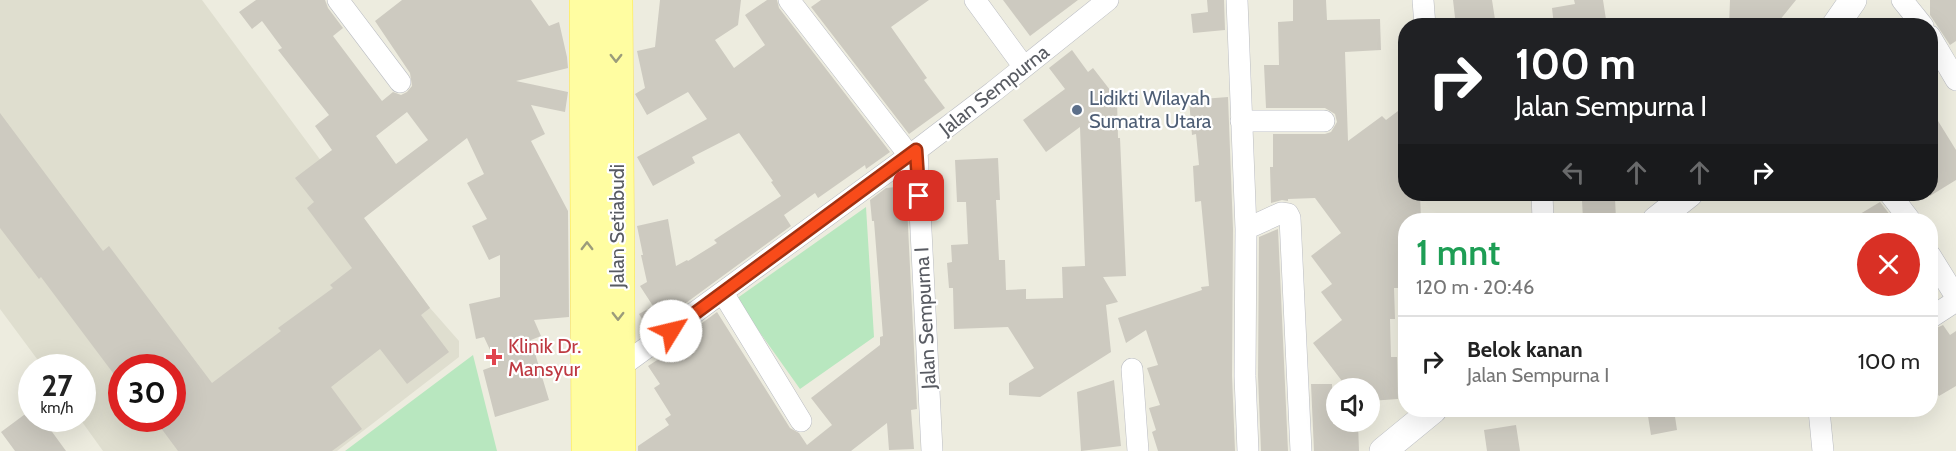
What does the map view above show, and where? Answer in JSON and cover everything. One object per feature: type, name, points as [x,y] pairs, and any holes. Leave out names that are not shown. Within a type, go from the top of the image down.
[{"type":"main road","name":"Jalan Setiabudi","points":[[586,0],[588,451]]},
{"type":"main road","name":"Jalan Setiabudi","points":[[616,0],[619,451]]},
{"type":"street","points":[[338,0],[400,82]]},
{"type":"street","points":[[789,0],[913,152]]},
{"type":"street","points":[[975,0],[1024,67]]},
{"type":"street","name":"Jalan Sempurna","points":[[588,387],[618,369],[913,152],[1108,0]]},
{"type":"street","points":[[1238,0],[1246,229],[1245,376],[1248,451]]},
{"type":"street","points":[[1423,0],[1424,18]]},
{"type":"street","points":[[1841,18],[1853,0]]},
{"type":"street","points":[[1902,0],[1917,18]]},
{"type":"street","points":[[1938,50],[1956,80]]},
{"type":"street","points":[[1241,121],[1324,121]]},
{"type":"street","name":"Jalan Sempurna I","points":[[913,152],[932,451]]},
{"type":"street","points":[[1665,213],[1680,201]]},
{"type":"street","points":[[1895,201],[1905,213]]},
{"type":"street","points":[[1246,229],[1281,213],[1288,214],[1290,218],[1301,451]]},
{"type":"street","points":[[1938,269],[1956,299],[1938,312]]},
{"type":"street","points":[[723,293],[801,421]]},
{"type":"street","points":[[1132,369],[1138,451]]},
{"type":"street","points":[[1383,451],[1424,417]]},
{"type":"street","points":[[1820,417],[1823,451]]},
{"type":"shaded area","points":[[0,0],[202,0],[430,308],[459,341],[459,357],[337,451],[103,451],[89,432],[96,432],[96,354],[33,354],[0,309]]},
{"type":"green space","points":[[866,207],[874,337],[800,389],[736,299]]},
{"type":"green space","points":[[473,355],[497,451],[345,451]]},
{"type":"building","points":[[256,0],[325,0],[328,8],[343,28],[333,36],[382,101],[393,92],[401,95],[407,92],[412,86],[410,73],[375,21],[402,0],[531,0],[549,26],[559,22],[568,68],[516,81],[568,92],[565,112],[531,105],[545,134],[531,141],[568,211],[569,317],[534,320],[541,336],[531,340],[549,400],[495,417],[483,370],[497,365],[484,337],[476,339],[469,304],[500,297],[500,255],[489,260],[472,226],[487,219],[467,183],[484,174],[467,138],[364,218],[430,308],[421,315],[449,352],[407,384],[380,349],[331,387],[362,429],[332,451],[178,451],[164,432],[186,432],[186,354],[108,354],[108,366],[41,277],[39,279],[0,228],[0,113],[103,251],[109,246],[212,383],[281,331],[278,328],[333,288],[330,285],[352,268],[307,208],[314,202],[295,178],[332,150],[315,126],[329,115],[278,50],[282,48],[262,21],[252,29],[239,12]],"holes":[[[407,112],[428,140],[396,164],[376,136]]]},
{"type":"building","points":[[660,0],[741,0],[738,25],[715,40],[734,68],[765,45],[745,15],[767,0],[777,0],[779,8],[890,152],[866,169],[865,165],[818,198],[815,193],[784,215],[791,226],[649,330],[639,314],[653,306],[640,286],[647,282],[637,226],[668,219],[676,266],[717,243],[714,240],[781,196],[739,133],[692,157],[695,163],[653,186],[637,157],[707,119],[688,92],[647,115],[635,94],[645,88],[637,51],[655,47]]},
{"type":"building","points":[[821,0],[929,0],[891,27],[927,78],[924,80],[945,108],[909,134],[811,7]]},
{"type":"building","points":[[1003,0],[1078,0],[1030,36]]},
{"type":"building","points":[[1207,0],[1224,0],[1225,30],[1193,33],[1191,14],[1208,12]]},
{"type":"building","points":[[1293,0],[1326,0],[1327,20],[1380,19],[1381,50],[1345,52],[1348,141],[1382,116],[1386,120],[1398,111],[1398,201],[1420,201],[1421,213],[1398,213],[1398,288],[1394,288],[1395,319],[1390,319],[1391,357],[1397,357],[1398,399],[1380,400],[1380,378],[1340,378],[1313,343],[1342,320],[1321,292],[1332,284],[1311,256],[1341,233],[1315,198],[1288,199],[1288,201],[1271,203],[1270,167],[1273,167],[1273,134],[1325,134],[1331,132],[1337,122],[1335,114],[1325,108],[1266,108],[1264,65],[1279,65],[1278,22],[1293,21]]},
{"type":"building","points":[[1453,0],[1492,0],[1495,18],[1455,18]]},
{"type":"building","points":[[1574,0],[1603,0],[1606,18],[1553,18],[1552,8],[1575,4]]},
{"type":"building","points":[[1730,0],[1796,0],[1781,18],[1729,18]]},
{"type":"building","points":[[1930,0],[1956,0],[1956,41],[1950,45],[1938,27],[1938,18],[1932,18]]},
{"type":"building","points":[[1072,50],[1088,72],[1093,68],[1117,99],[1126,276],[1103,277],[1118,302],[1106,305],[1111,352],[1040,397],[1009,395],[1009,383],[1034,368],[1008,327],[954,329],[953,288],[949,288],[947,263],[952,262],[951,245],[968,244],[966,202],[957,202],[955,160],[998,158],[1000,200],[996,200],[999,260],[1005,260],[1006,290],[1026,289],[1026,299],[1063,298],[1062,267],[1085,266],[1080,127],[1046,152],[1023,120],[1065,89],[1049,68]]},
{"type":"building","points":[[1228,97],[1233,229],[1232,376],[1235,451],[1158,451],[1152,432],[1156,430],[1149,408],[1160,405],[1147,368],[1158,365],[1146,330],[1126,343],[1118,318],[1209,286],[1201,201],[1195,202],[1193,166],[1199,165],[1196,134],[1192,135],[1189,100]]},
{"type":"building","points":[[1938,121],[1956,150],[1956,180],[1938,191]]},
{"type":"building","points":[[906,186],[917,409],[911,410],[914,449],[889,450],[887,423],[851,451],[638,451],[638,446],[669,425],[665,419],[671,415],[654,388],[660,384],[648,366],[665,355],[663,352],[717,312],[790,428],[799,433],[807,445],[832,425],[811,398],[880,345],[880,337],[883,336],[874,221],[872,221],[870,200],[886,188]]},
{"type":"building","points":[[1582,201],[1615,201],[1616,213],[1583,213]]},
{"type":"building","points":[[1880,202],[1889,213],[1862,213]]},
{"type":"building","points":[[1278,229],[1288,451],[1261,451],[1258,376],[1259,237]]},
{"type":"building","points":[[1943,325],[1950,335],[1956,331],[1956,386],[1939,396],[1938,395],[1938,327]]},
{"type":"building","points":[[1114,380],[1121,446],[1081,451],[1077,392]]},
{"type":"building","points":[[1311,384],[1326,384],[1326,432],[1358,432],[1359,451],[1314,451]]},
{"type":"building","points":[[1648,417],[1675,417],[1677,430],[1651,435]]},
{"type":"building","points":[[18,419],[18,432],[52,432],[66,451],[15,451],[1,432]]},
{"type":"building","points":[[1516,425],[1520,451],[1487,451],[1484,430]]},
{"type":"place","name":"Lidikti Wilayah Sumatra Utara","points":[[1077,110]]},
{"type":"place","name":"Klinik Dr. Mansyur","points":[[494,357]]},
{"type":"route","points":[[671,331],[916,150],[919,196]]}]
